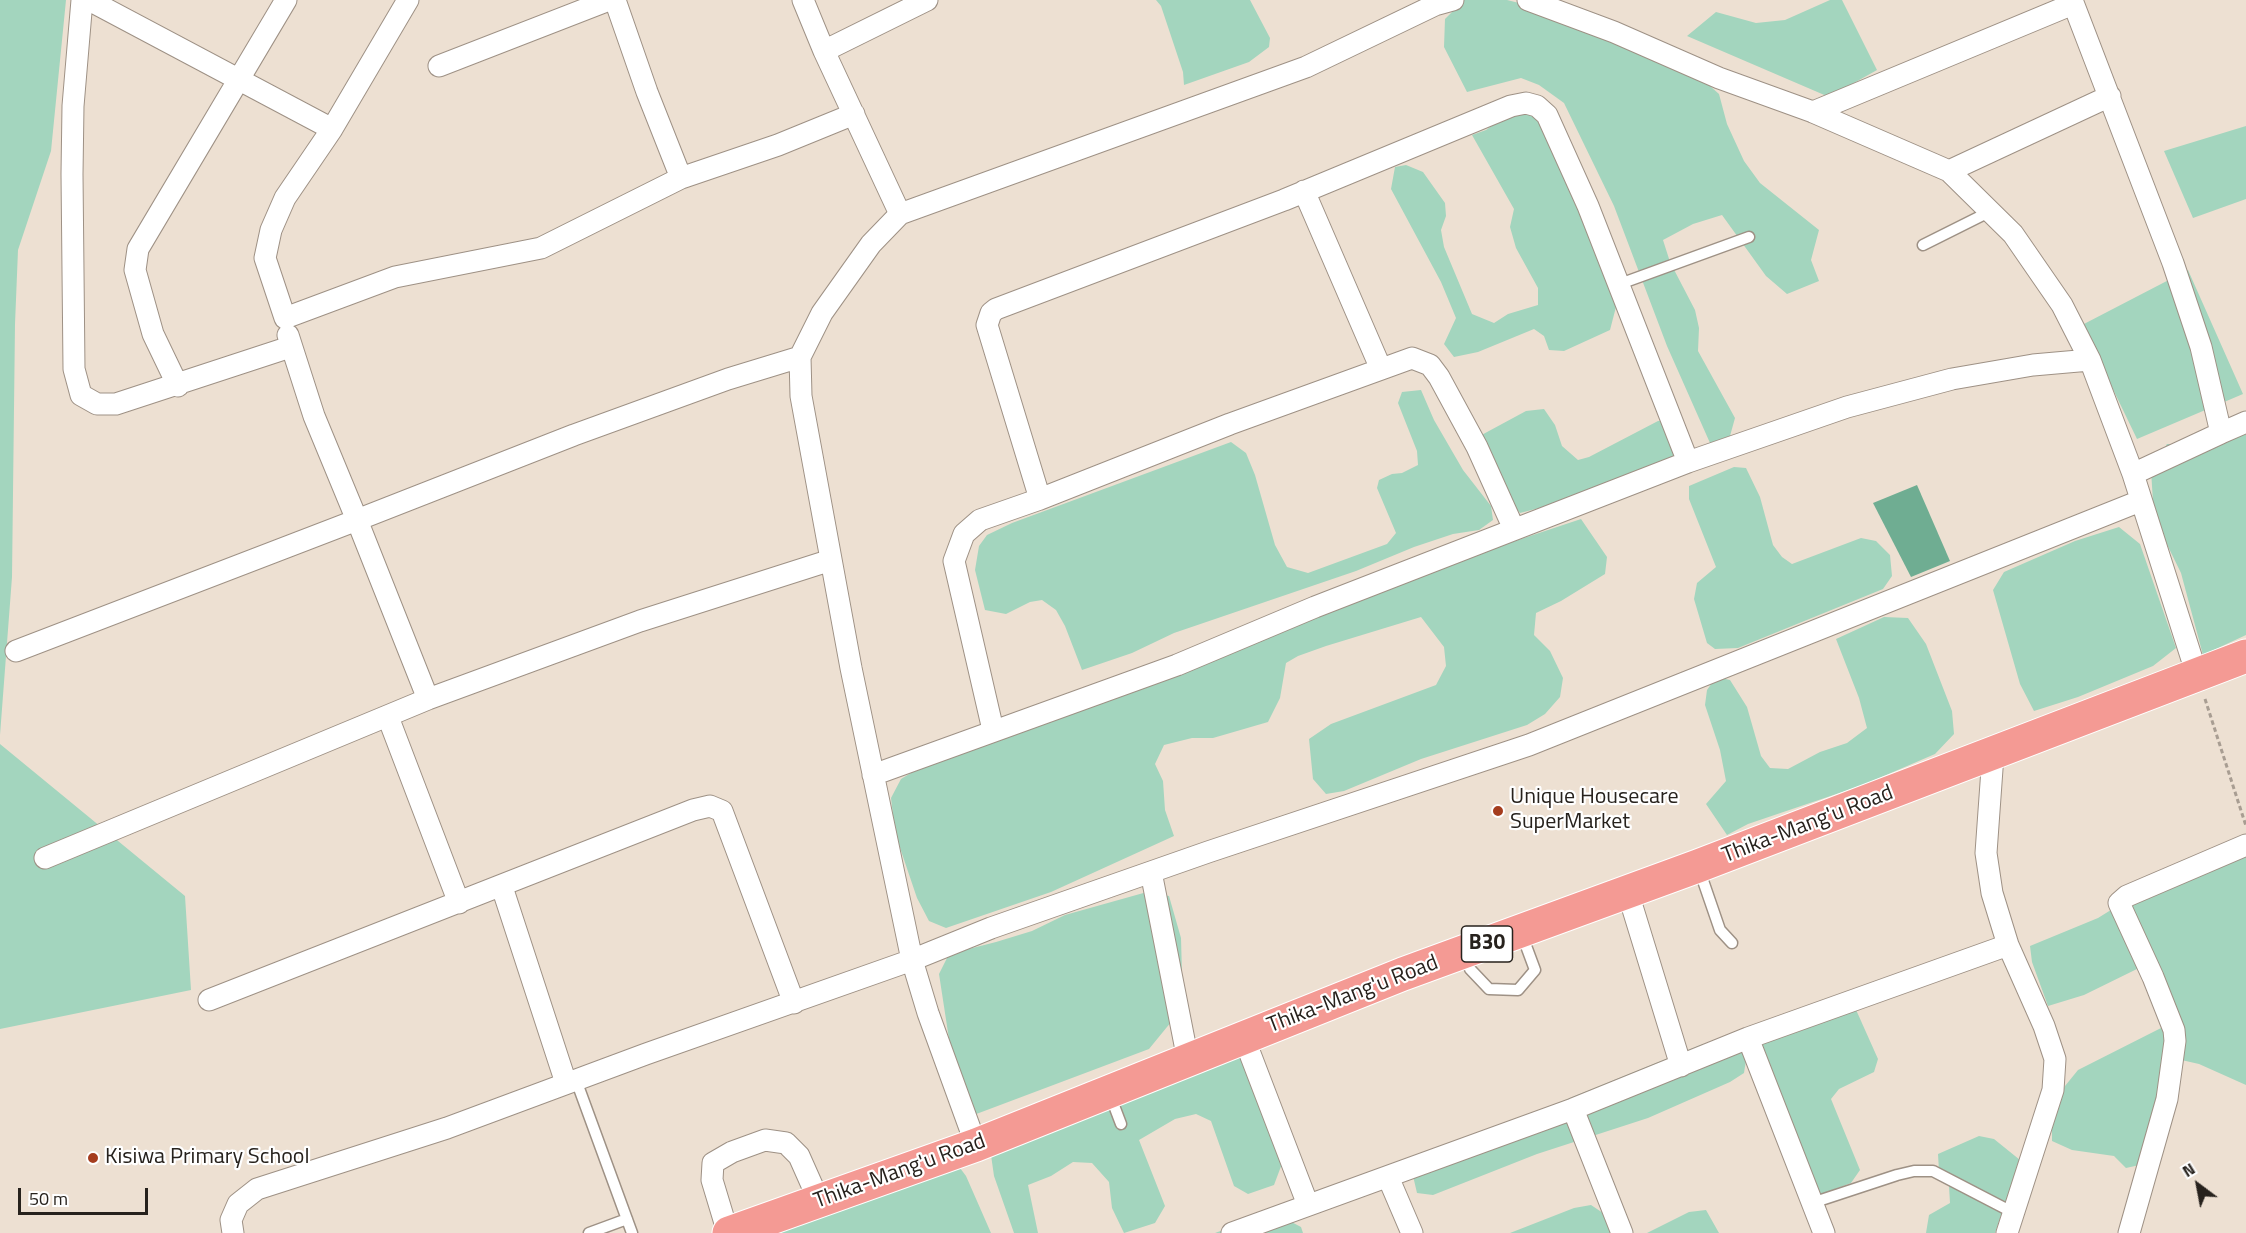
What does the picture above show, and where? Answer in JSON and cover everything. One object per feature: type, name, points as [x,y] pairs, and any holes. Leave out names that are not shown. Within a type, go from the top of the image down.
[{"type":"highway","name":"Thika-Mang'u Road","points":[[729,1233],[976,1145],[1466,952],[1993,755],[2246,656]]},
{"type":"street","points":[[81,0],[73,118],[74,369],[81,395],[97,404],[116,404],[178,386],[290,347]]},
{"type":"street","points":[[89,0],[157,35],[237,81],[332,129]]},
{"type":"street","points":[[178,386],[153,334],[135,261],[143,240],[286,0]]},
{"type":"street","points":[[408,0],[332,129],[285,198],[265,247],[267,269],[285,318],[290,347],[314,416],[429,699]]},
{"type":"street","points":[[439,66],[609,0]]},
{"type":"street","points":[[615,0],[647,92],[681,178]]},
{"type":"street","points":[[803,0],[824,51],[900,214]]},
{"type":"street","points":[[824,51],[927,0]]},
{"type":"street","points":[[1528,0],[1614,32],[1719,78],[1813,112],[1949,171],[1991,210],[2013,234],[2055,296],[2090,360],[2133,474],[2197,675]]},
{"type":"street","points":[[976,1145],[928,1013],[912,960],[831,560],[801,396],[800,357],[828,304],[871,244],[900,214],[1306,67],[1440,2]]},
{"type":"street","points":[[1813,112],[2072,2],[2177,273],[2200,347],[2221,433]]},
{"type":"street","points":[[1949,171],[2110,96]]},
{"type":"street","points":[[1040,499],[987,325],[991,313],[1007,304],[1304,192],[1510,106],[1526,103],[1537,106],[1547,115],[1588,206],[1688,462]]},
{"type":"street","points":[[285,318],[395,277],[541,248],[592,225],[681,178],[778,145],[854,114]]},
{"type":"street","points":[[1304,192],[1381,369]]},
{"type":"street","points":[[16,651],[554,442],[728,379],[800,357]]},
{"type":"street","points":[[993,730],[954,561],[964,534],[980,520],[1040,499],[1230,424],[1412,358],[1430,365],[1457,409],[1514,529]]},
{"type":"street","points":[[873,775],[1177,665],[1314,606],[1688,462],[1847,407],[1952,379],[2033,365],[2090,360]]},
{"type":"street","points":[[2133,474],[2246,422]]},
{"type":"street","points":[[233,1233],[231,1220],[238,1204],[257,1189],[447,1128],[912,960],[991,928],[1529,745],[2140,501]]},
{"type":"street","points":[[45,858],[429,699],[640,621],[831,560]]},
{"type":"street","points":[[388,717],[459,903]]},
{"type":"street","points":[[1993,755],[1986,853],[1992,893],[2008,945],[2044,1026],[2055,1059],[2053,1090],[2007,1233]]},
{"type":"street","points":[[209,1000],[502,887],[693,810],[710,806],[722,811],[794,1003]]},
{"type":"street","points":[[2128,1233],[2168,1099],[2175,1041],[2174,1030],[2153,977],[2119,903],[2127,896],[2246,845]]},
{"type":"street","points":[[1151,872],[1188,1060]]},
{"type":"street","points":[[502,887],[571,1082]]},
{"type":"street","points":[[1628,893],[1681,1066]]},
{"type":"street","points":[[1232,1233],[1573,1109],[1748,1038],[2008,945]]},
{"type":"street","points":[[1244,1038],[1308,1205]]},
{"type":"street","points":[[1748,1038],[1824,1233]]},
{"type":"street","points":[[1573,1109],[1622,1233]]},
{"type":"street","points":[[729,1233],[712,1180],[713,1163],[732,1152],[765,1140],[786,1143],[799,1156],[819,1201]]},
{"type":"street","points":[[1388,1177],[1412,1233]]},
{"type":"lane","points":[[1923,245],[1991,210]]},
{"type":"lane","points":[[1617,285],[1749,237]]},
{"type":"lane","points":[[1698,866],[1720,930],[1732,943]]},
{"type":"lane","points":[[1466,952],[1470,969],[1489,989],[1518,990],[1536,969],[1520,932]]},
{"type":"lane","points":[[571,1082],[632,1233]]},
{"type":"lane","points":[[1109,1092],[1121,1124]]},
{"type":"lane","points":[[1812,1203],[1897,1174],[1933,1171],[2014,1213]]},
{"type":"lane","points":[[589,1233],[627,1219]]},
{"type":"path","points":[[2197,675],[2246,826]]},
{"type":"green space","points":[[0,0],[66,0],[51,151],[18,250],[12,577],[0,735]]},
{"type":"green space","points":[[1156,0],[1250,0],[1270,38],[1269,47],[1249,62],[1184,85],[1183,72],[1161,6]]},
{"type":"green space","points":[[1464,0],[1507,0],[1563,14],[1692,70],[1719,94],[1727,124],[1744,161],[1760,183],[1819,230],[1811,260],[1819,281],[1787,294],[1766,276],[1722,215],[1693,224],[1663,240],[1670,262],[1695,310],[1699,328],[1698,351],[1735,418],[1730,436],[1710,443],[1667,346],[1614,206],[1564,103],[1539,85],[1521,78],[1467,92],[1444,47],[1445,19]]},
{"type":"green space","points":[[1830,0],[1842,0],[1877,70],[1829,97],[1687,36],[1716,12],[1756,23],[1785,20]]},
{"type":"green space","points":[[1516,108],[1531,113],[1556,145],[1616,307],[1610,330],[1564,351],[1549,350],[1544,336],[1534,329],[1478,352],[1454,357],[1444,344],[1456,318],[1441,282],[1391,189],[1395,167],[1406,165],[1423,172],[1445,203],[1446,216],[1441,230],[1444,247],[1472,314],[1494,323],[1508,314],[1538,305],[1538,288],[1516,248],[1510,227],[1514,209],[1472,135],[1486,130]]},
{"type":"green space","points":[[2246,126],[2246,199],[2193,218],[2164,151]]},
{"type":"green space","points":[[2188,270],[2243,394],[2137,439],[2082,325]]},
{"type":"green space","points":[[1421,390],[1434,420],[1463,470],[1491,506],[1493,520],[1479,530],[1453,534],[1414,547],[1356,571],[1174,633],[1132,653],[1082,670],[1065,626],[1056,610],[1042,600],[1030,602],[1006,614],[985,610],[975,570],[979,546],[987,535],[1012,523],[1231,442],[1246,453],[1255,475],[1275,545],[1287,567],[1308,573],[1387,544],[1396,533],[1377,488],[1379,480],[1418,465],[1417,451],[1398,403],[1402,392]]},
{"type":"green space","points":[[1544,409],[1555,425],[1562,446],[1578,460],[1589,457],[1658,421],[1676,420],[1686,454],[1551,505],[1520,513],[1510,502],[1476,438],[1526,411]]},
{"type":"green space","points":[[2246,424],[2246,635],[2203,655],[2181,573],[2154,518],[2151,470],[2167,444],[2206,444]]},
{"type":"green space","points":[[1734,467],[1746,468],[1760,497],[1773,545],[1782,557],[1792,564],[1861,538],[1876,541],[1890,555],[1892,576],[1883,589],[1738,648],[1715,649],[1707,643],[1694,599],[1697,583],[1716,567],[1689,499],[1689,486]]},
{"type":"green space","points":[[1917,485],[1950,561],[1911,577],[1873,503]]},
{"type":"green space","points":[[1581,519],[1607,557],[1605,574],[1561,601],[1536,613],[1534,635],[1550,651],[1563,678],[1560,697],[1545,714],[1527,725],[1421,759],[1344,791],[1326,794],[1313,779],[1309,739],[1331,724],[1436,685],[1446,666],[1444,647],[1421,617],[1326,646],[1286,663],[1280,698],[1268,722],[1213,738],[1192,738],[1164,745],[1155,764],[1163,781],[1165,810],[1174,836],[1051,892],[946,928],[929,921],[917,898],[895,833],[891,798],[901,779],[929,762],[1275,621]]},
{"type":"green space","points":[[2119,527],[2140,544],[2176,648],[2153,666],[2078,697],[2034,711],[2020,684],[1993,590],[2004,572],[2075,541]]},
{"type":"green space","points":[[1884,617],[1908,618],[1926,644],[1952,711],[1954,734],[1935,754],[1863,785],[1748,824],[1727,835],[1706,804],[1726,781],[1720,750],[1705,705],[1707,690],[1716,677],[1730,680],[1747,707],[1761,756],[1770,768],[1788,769],[1820,752],[1847,743],[1867,728],[1859,698],[1836,639]]},
{"type":"green space","points":[[0,744],[185,896],[191,990],[0,1029]]},
{"type":"green space","points":[[2246,851],[2246,1085],[2199,1064],[2177,1059],[2144,1164],[2126,1168],[2114,1156],[2072,1150],[2052,1141],[2052,1125],[2058,1101],[2065,1086],[2078,1070],[2163,1027],[2139,968],[2084,995],[2048,1006],[2032,962],[2030,946],[2098,918],[2127,900]]},
{"type":"green space","points":[[1147,892],[1169,896],[1181,938],[1182,974],[1176,1016],[1149,1049],[971,1116],[949,1039],[939,974],[949,954],[1032,931],[1065,915]]},
{"type":"green space","points":[[1853,1003],[1878,1059],[1874,1072],[1839,1089],[1831,1099],[1860,1170],[1851,1183],[1819,1195],[1762,1046],[1768,1028]]},
{"type":"green space","points":[[1728,1041],[1740,1047],[1746,1060],[1744,1073],[1730,1082],[1648,1118],[1537,1154],[1433,1195],[1417,1193],[1410,1163],[1703,1044]]},
{"type":"green space","points":[[1232,1053],[1249,1059],[1283,1161],[1274,1185],[1248,1194],[1234,1186],[1211,1121],[1196,1114],[1175,1119],[1139,1140],[1165,1206],[1155,1223],[1124,1233],[1112,1208],[1109,1182],[1092,1163],[1073,1162],[1051,1176],[1028,1185],[1038,1233],[1014,1233],[994,1176],[991,1155]]},
{"type":"green space","points":[[1979,1136],[1994,1139],[2020,1160],[1995,1233],[1926,1233],[1929,1215],[1950,1203],[1949,1186],[1939,1171],[1938,1154]]},
{"type":"green space","points":[[954,1160],[966,1176],[991,1233],[764,1233]]},
{"type":"green space","points":[[1591,1205],[1606,1215],[1613,1233],[1510,1233],[1574,1208]]},
{"type":"green space","points":[[1706,1210],[1719,1233],[1647,1233],[1689,1212]]},
{"type":"green space","points":[[1280,1216],[1301,1227],[1303,1233],[1215,1233],[1251,1220]]},
{"type":"place","name":"Unique Housecare SuperMarket","points":[[1498,811]]},
{"type":"place","name":"Kisiwa Primary School","points":[[93,1158]]}]
